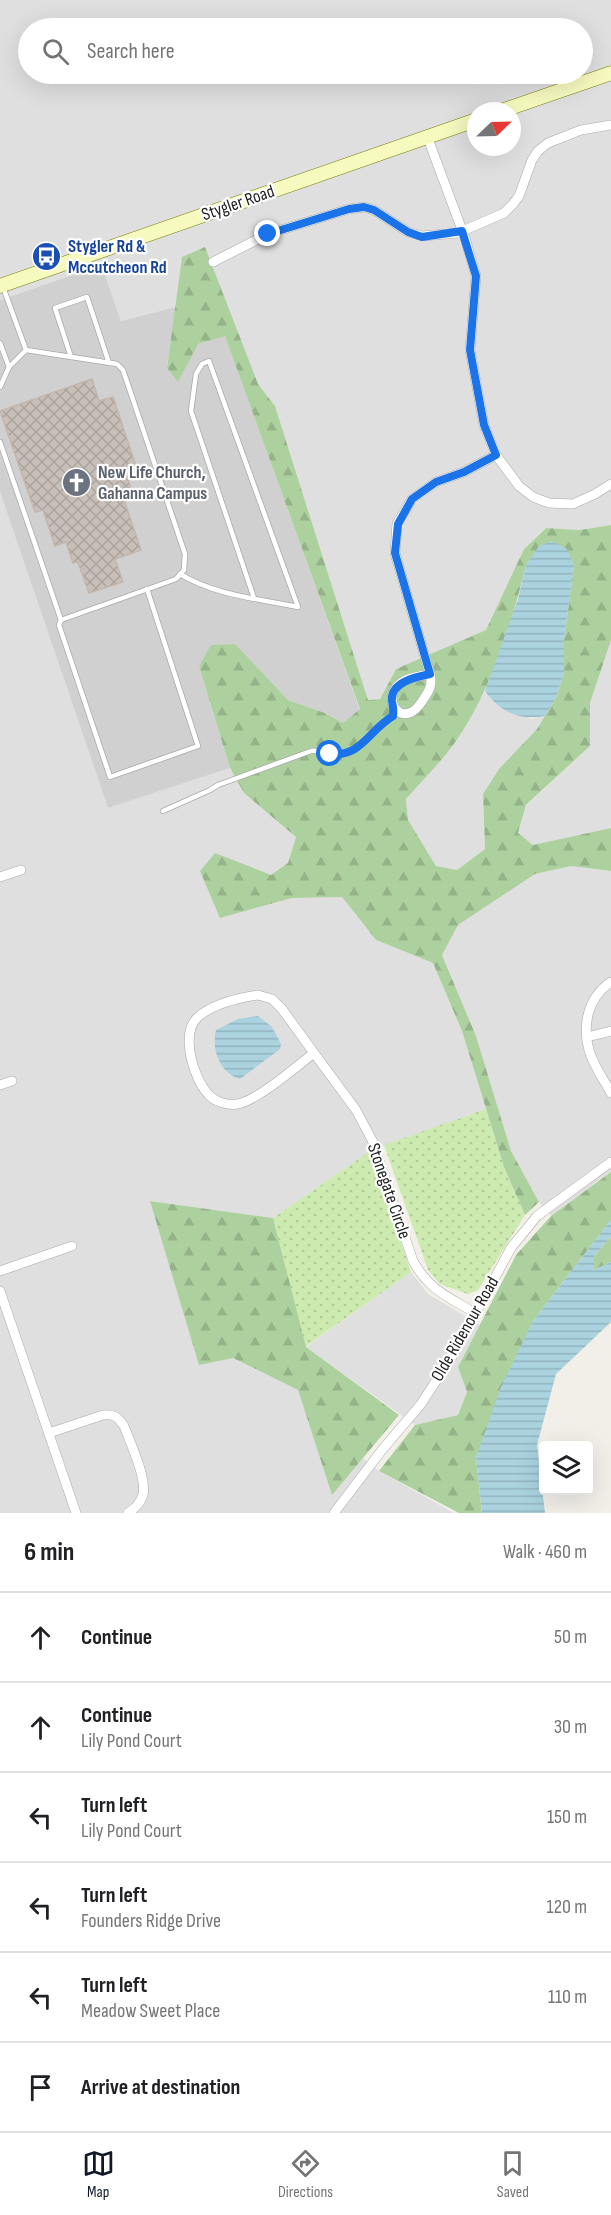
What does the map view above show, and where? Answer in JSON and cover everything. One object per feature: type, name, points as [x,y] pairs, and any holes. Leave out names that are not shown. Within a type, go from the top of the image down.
[{"type":"main road","points":[[593,79],[611,73]]},
{"type":"main road","points":[[521,104],[579,84]]},
{"type":"main road","name":"Stygler Road","points":[[1,283],[467,123]]},
{"type":"street","points":[[213,262],[268,234],[349,209],[364,207],[374,210],[408,232],[422,237],[462,231],[504,213],[513,204],[519,196],[532,160],[548,143],[580,130],[611,125]]},
{"type":"street","points":[[427,136],[476,276],[470,350],[484,425],[496,455],[519,486],[532,497],[549,503],[573,504],[611,484]]},
{"type":"street","points":[[430,674],[402,682],[394,692],[392,701],[395,709],[401,714],[410,714],[417,710],[430,690],[432,681],[430,674],[395,553],[398,524],[412,499],[436,482],[464,472],[496,455]]},
{"type":"street","points":[[0,877],[21,870]]},
{"type":"street","points":[[611,982],[600,991],[587,1014],[589,1051],[611,1093]]},
{"type":"street","name":"Stonegate Circle","points":[[314,1053],[252,1099],[237,1104],[222,1103],[208,1095],[200,1082],[189,1052],[188,1034],[196,1018],[211,1009],[244,997],[258,995],[272,999],[282,1009],[356,1110],[372,1140],[413,1261],[423,1279],[439,1292],[476,1313]]},
{"type":"street","points":[[587,1037],[611,1030]]},
{"type":"street","points":[[0,1085],[12,1081]]},
{"type":"street","name":"Olde Ridenour Road","points":[[334,1513],[421,1404],[453,1355],[511,1248],[537,1216],[611,1162]]},
{"type":"street","points":[[0,1271],[72,1246]]},
{"type":"street","points":[[0,1291],[76,1513]]},
{"type":"street","points":[[49,1433],[103,1415],[111,1414],[119,1418],[124,1426],[142,1479],[143,1494],[137,1507],[128,1513]]},
{"type":"lane","points":[[1,283],[26,350]]},
{"type":"lane","points":[[70,357],[55,308],[87,297],[109,363]]},
{"type":"lane","points":[[0,344],[9,367]]},
{"type":"lane","points":[[26,350],[117,364],[123,370],[185,554],[184,570],[176,579],[61,620]]},
{"type":"lane","points":[[0,387],[9,367],[26,350]]},
{"type":"lane","points":[[180,574],[197,585],[254,598],[298,608],[209,361],[202,364],[196,374],[191,411],[254,598]]},
{"type":"lane","points":[[0,442],[61,620],[59,625],[110,777],[198,746],[147,589]]},
{"type":"lane","points":[[164,811],[218,785],[311,751],[317,750],[340,755],[356,750],[381,723],[393,716],[395,709]]},
{"type":"shaded area","points":[[0,0],[611,0],[611,525],[580,530],[545,528],[524,549],[486,630],[396,669],[380,699],[368,700],[275,406],[258,384],[237,334],[182,257],[176,307],[121,321],[100,265],[0,300]]},
{"type":"shaded area","points":[[101,265],[121,321],[176,307],[167,367],[198,344],[225,335],[360,710],[343,723],[325,713],[288,700],[235,645],[199,666],[230,768],[108,808],[0,492],[0,300]]},
{"type":"shaded area","points":[[0,492],[108,808],[230,768],[244,793],[296,837],[288,863],[220,918],[292,898],[342,897],[376,940],[433,963],[462,1031],[486,1109],[370,1151],[273,1218],[150,1201],[233,1358],[298,1390],[332,1494],[363,1458],[379,1471],[454,1513],[0,1513]]},
{"type":"shaded area","points":[[611,640],[611,828],[533,845],[518,834],[526,806],[590,746],[590,703]]},
{"type":"shaded area","points":[[485,691],[492,700],[531,719],[545,716],[537,729],[499,769],[483,794],[485,849],[457,870],[436,866],[408,820],[406,799],[454,744]]},
{"type":"shaded area","points":[[571,866],[611,871],[611,1172],[551,1216],[539,1202],[511,1151],[476,1036],[442,955],[457,925],[535,874]]},
{"type":"shaded area","points":[[411,1272],[428,1294],[480,1325],[458,1367],[467,1392],[458,1415],[415,1425],[306,1347]]},
{"type":"green space","points":[[205,247],[258,384],[275,406],[368,700],[380,699],[396,669],[486,630],[524,549],[546,528],[580,530],[611,525],[611,640],[590,703],[590,746],[526,805],[518,833],[533,845],[611,828],[611,871],[571,866],[535,874],[458,925],[442,955],[476,1036],[511,1151],[539,1202],[525,1215],[504,1167],[462,1031],[433,963],[376,940],[342,897],[292,898],[220,918],[200,871],[215,853],[271,875],[288,863],[296,837],[244,793],[230,768],[199,666],[211,645],[235,644],[288,700],[325,713],[343,723],[360,709],[225,336],[198,344],[178,382],[167,368],[182,257]],"holes":[[[526,565],[574,565],[564,639],[564,672],[557,696],[537,729],[499,769],[483,794],[485,849],[457,870],[436,866],[408,820],[406,799],[454,744],[479,702],[514,612]]]},
{"type":"green space","points":[[486,1109],[504,1167],[525,1215],[478,1290],[468,1294],[440,1284],[428,1270],[384,1145]]},
{"type":"green space","points":[[370,1151],[411,1272],[305,1347],[273,1218]]},
{"type":"green space","points":[[611,1172],[611,1220],[533,1321],[476,1457],[482,1513],[459,1513],[379,1471],[415,1425],[458,1415],[467,1392],[458,1367],[516,1255],[551,1216]]},
{"type":"green space","points":[[150,1201],[273,1218],[306,1347],[399,1415],[332,1495],[298,1390],[233,1358],[199,1365]]},
{"type":"green space","points":[[611,1237],[611,1262],[594,1270],[594,1256]]},
{"type":"water","points":[[552,541],[567,549],[574,565],[564,639],[564,672],[557,696],[545,716],[519,716],[497,704],[485,691],[518,599],[526,565],[539,546]]},
{"type":"water","points":[[258,1016],[272,1027],[281,1044],[280,1049],[240,1079],[227,1072],[219,1060],[215,1045],[216,1030],[238,1019]]},
{"type":"water","points":[[611,1220],[611,1237],[594,1256],[594,1270],[611,1262],[611,1322],[556,1374],[537,1445],[539,1495],[543,1495],[545,1513],[482,1513],[476,1457],[501,1387],[533,1321]]},
{"type":"building","name":"New Life Church, Gahanna Campus","points":[[92,379],[99,401],[113,397],[135,463],[124,468],[134,497],[124,500],[141,550],[115,559],[123,582],[89,593],[78,562],[73,563],[66,542],[55,546],[43,510],[35,512],[0,411]]},
{"type":"place","name":"Stygler Rd & Mccutcheon Rd","points":[[47,256]]},
{"type":"place","name":"New Life Church, Gahanna Campus","points":[[77,482]]},
{"type":"route","points":[[268,234],[349,209],[364,207],[374,210],[408,232],[422,237],[462,231],[476,276],[470,350],[484,425],[496,455],[464,472],[436,482],[412,499],[398,524],[395,553],[430,674],[402,682],[394,692],[393,716],[381,723],[364,744],[356,750],[340,755],[330,754]]}]
